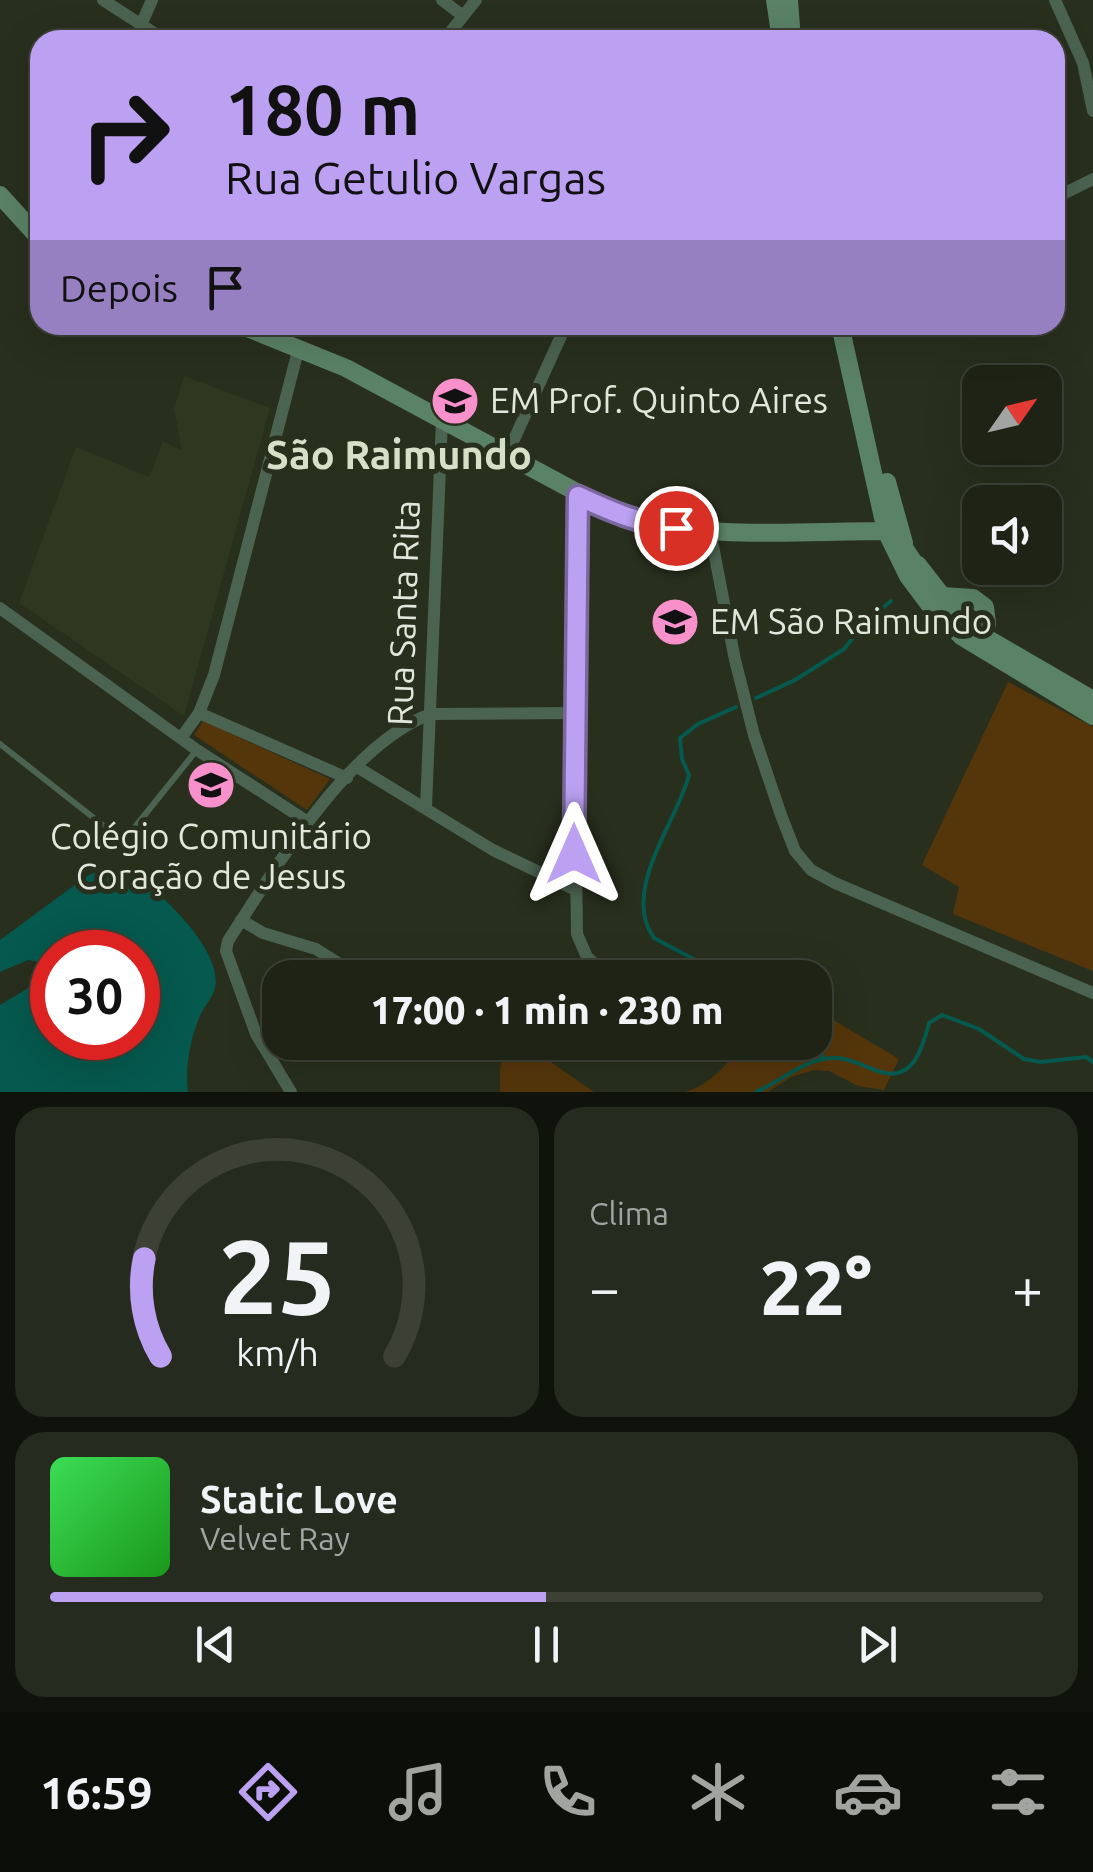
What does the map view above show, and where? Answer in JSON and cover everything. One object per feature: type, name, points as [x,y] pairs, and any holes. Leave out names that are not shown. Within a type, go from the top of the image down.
[{"type":"main road","points":[[775,0],[780,30]]},
{"type":"main road","points":[[789,0],[791,30]]},
{"type":"main road","points":[[0,195],[30,228]]},
{"type":"main road","points":[[267,335],[400,396],[618,515],[654,526],[710,531],[886,531],[898,537],[911,561],[924,573]]},
{"type":"main road","points":[[842,335],[886,531],[908,576],[963,631],[984,628],[989,619],[982,604],[973,598],[935,600]]},
{"type":"main road","points":[[854,335],[899,528],[935,600],[961,636],[1093,716]]},
{"type":"main road","points":[[977,631],[1016,658],[1093,700]]},
{"type":"street","points":[[103,0],[149,30]]},
{"type":"street","points":[[141,25],[152,0]]},
{"type":"street","points":[[442,0],[463,16]]},
{"type":"street","points":[[452,30],[476,0]]},
{"type":"street","points":[[1055,0],[1083,63],[1093,111]]},
{"type":"street","points":[[1065,193],[1093,179]]},
{"type":"street","points":[[507,455],[561,335]]},
{"type":"street","points":[[181,738],[199,712],[214,675],[299,347]]},
{"type":"street","name":"Rua Santa Rita","points":[[426,807],[442,420]]},
{"type":"street","points":[[578,496],[574,889],[580,945],[591,960]]},
{"type":"street","points":[[710,531],[754,734],[794,851],[811,870],[835,883],[1093,993]]},
{"type":"street","points":[[0,608],[197,750],[308,822]]},
{"type":"street","points":[[199,712],[352,772],[426,807],[493,850],[574,889]]},
{"type":"street","points":[[291,1092],[256,1034],[226,951],[228,941],[308,822],[352,772],[412,720],[430,714],[574,713]]},
{"type":"street","points":[[242,920],[263,933],[316,948],[334,960]]},
{"type":"lane","points":[[0,744],[109,830],[126,834],[197,750]]},
{"type":"shaded area","points":[[184,376],[270,408],[184,716],[19,603],[76,447],[149,477],[163,441],[182,451],[174,409]]},
{"type":"shaded area","points":[[1008,682],[1093,727],[1093,971],[953,914],[959,887],[922,865]]},
{"type":"shaded area","points":[[203,721],[330,779],[307,810],[194,735]]},
{"type":"shaded area","points":[[832,1019],[899,1059],[884,1090],[858,1086],[829,1071],[814,1070],[791,1077],[768,1092],[684,1092],[710,1079],[730,1060],[832,1060]]},
{"type":"shaded area","points":[[503,1060],[548,1060],[594,1092],[500,1092]]},
{"type":"water","points":[[124,868],[168,903],[209,955],[215,988],[191,1044],[188,1092],[0,1092],[0,1005],[30,987],[30,1060],[160,1060],[160,930],[30,930],[30,960],[0,972],[0,940],[87,876]]},
{"type":"waterway","points":[[756,698],[795,680],[844,649],[865,623],[891,601]]},
{"type":"waterway","points":[[695,960],[654,938],[645,919],[643,899],[654,856],[689,775],[682,759],[680,738],[698,724],[736,707]]},
{"type":"waterway","points":[[756,1092],[826,1058],[848,1060],[881,1072],[902,1072],[915,1060],[929,1023],[942,1015],[979,1029],[1024,1059],[1041,1062],[1086,1057],[1093,1062]]},
{"type":"place","name":"EM Prof. Quinto Aires","points":[[455,401]]},
{"type":"place","name":"EM São Raimundo","points":[[675,622]]},
{"type":"place","name":"Colégio Comunitário Coração de Jesus","points":[[211,785]]},
{"type":"district","name":"São Raimundo","points":[[399,455]]},
{"type":"route","points":[[574,854],[578,496],[618,515],[676,528]]}]
